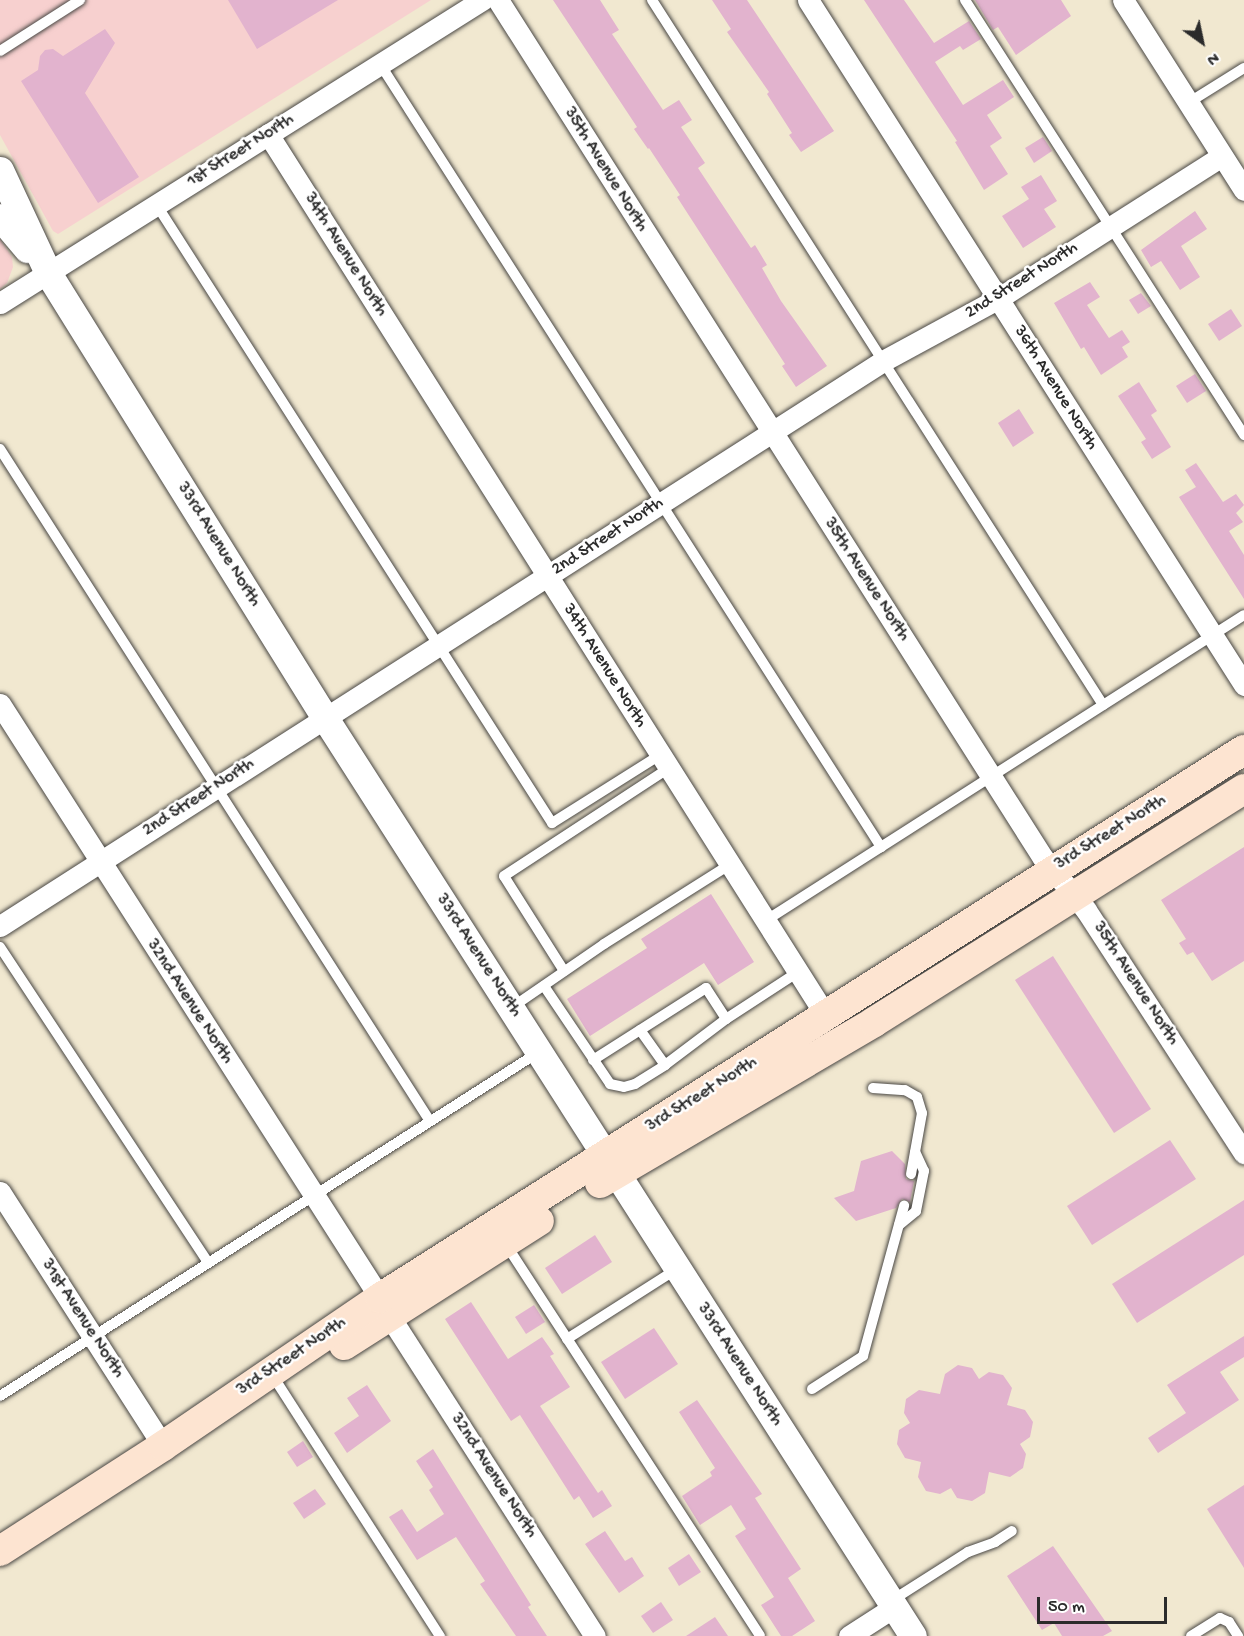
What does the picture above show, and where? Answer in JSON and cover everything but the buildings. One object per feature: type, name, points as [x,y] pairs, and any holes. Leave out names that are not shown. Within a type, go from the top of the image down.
[{"type":"main road","name":"3rd Street North","points":[[164,1446],[278,1384],[385,1307],[505,1243],[612,1165],[826,1016],[1051,870],[1244,750]]},
{"type":"main road","name":"3rd Street North","points":[[0,1551],[612,1165],[874,1022],[1244,789]]},
{"type":"street","name":"1st Street North","points":[[0,303],[482,0]]},
{"type":"street","name":"35th Avenue North","points":[[498,0],[1051,870],[1076,896],[1244,1153]]},
{"type":"street","name":"36th Avenue North","points":[[808,0],[1244,685]]},
{"type":"street","points":[[1123,0],[1244,190]]},
{"type":"street","name":"34th Avenue North","points":[[268,134],[826,1016]]},
{"type":"street","name":"2nd Street North","points":[[0,926],[883,361],[999,298],[1222,156]]},
{"type":"street","name":"33rd Avenue North","points":[[0,170],[48,273],[325,718],[913,1636]]},
{"type":"street","name":"33rd Avenue North","points":[[0,218],[48,273]]},
{"type":"street","name":"32nd Avenue North","points":[[0,704],[595,1636]]},
{"type":"street","name":"31st Avenue North","points":[[0,1192],[164,1446]]},
{"type":"street","points":[[849,1636],[892,1604]]},
{"type":"lane","points":[[0,51],[80,0]]},
{"type":"lane","points":[[652,0],[1103,705]]},
{"type":"lane","points":[[965,0],[1244,435]]},
{"type":"lane","points":[[380,64],[881,847]]},
{"type":"lane","points":[[1188,103],[1244,68]]},
{"type":"lane","points":[[156,204],[552,823],[664,762]]},
{"type":"lane","points":[[0,449],[430,1121]]},
{"type":"lane","points":[[765,921],[1244,615]]},
{"type":"lane","points":[[564,971],[504,876],[664,762]]},
{"type":"lane","points":[[511,1008],[564,971],[729,865]]},
{"type":"lane","points":[[0,947],[208,1263]]},
{"type":"lane","points":[[544,986],[610,1084],[624,1087],[635,1084],[665,1065],[726,1019],[798,972]]},
{"type":"lane","points":[[593,1060],[706,988],[726,1019]]},
{"type":"lane","points":[[640,1030],[665,1065]]},
{"type":"lane","points":[[0,1396],[539,1052]]},
{"type":"lane","points":[[873,1088],[905,1090],[917,1098],[922,1113],[911,1174]]},
{"type":"lane","points":[[899,1225],[916,1211],[924,1171],[915,1151]]},
{"type":"lane","points":[[812,1389],[863,1356],[904,1206]]},
{"type":"lane","points":[[505,1243],[760,1636]]},
{"type":"lane","points":[[567,1339],[678,1269]]},
{"type":"lane","points":[[278,1384],[440,1636]]},
{"type":"lane","points":[[892,1604],[968,1552],[995,1542],[1012,1531]]},
{"type":"lane","points":[[1191,1636],[1220,1618],[1225,1618],[1238,1636]]},
{"type":"shaded area","points":[[0,0],[431,0],[58,234],[53,231],[0,135]]},
{"type":"shaded area","points":[[0,239],[12,257],[13,267],[7,283],[0,289]]}]
